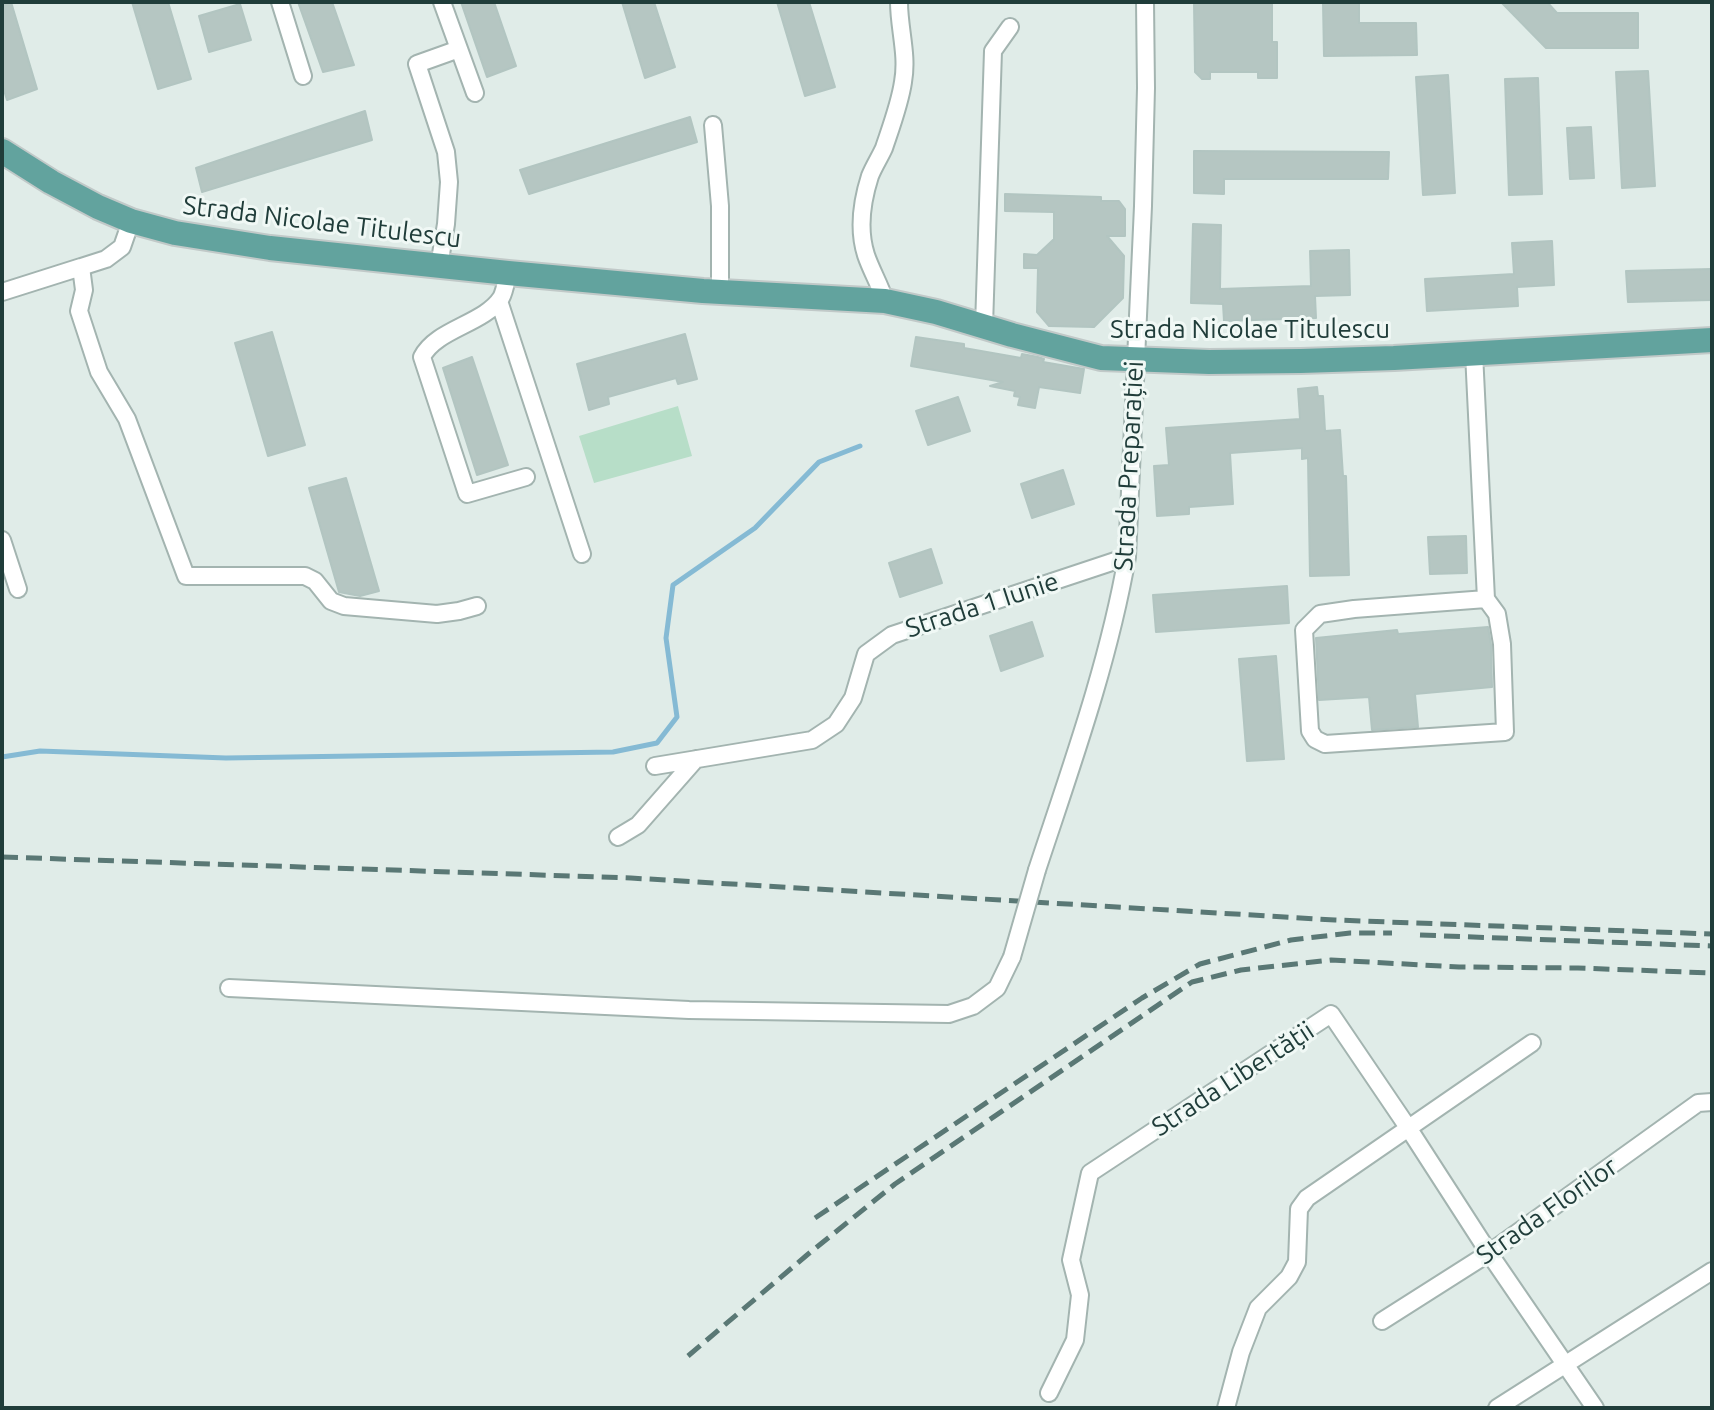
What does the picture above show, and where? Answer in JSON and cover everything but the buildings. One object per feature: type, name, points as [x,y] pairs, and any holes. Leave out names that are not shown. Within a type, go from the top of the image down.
[{"type":"main road","name":"Strada Nicolae Titulescu","points":[[2,151],[98,207],[131,221],[175,233],[291,251],[508,273],[720,292],[885,301],[907,304],[1092,356],[1209,362],[1301,361],[1712,340]]},
{"type":"street","points":[[280,2],[303,76]]},
{"type":"street","points":[[442,2],[475,93]]},
{"type":"street","points":[[885,301],[866,256],[862,212],[871,174],[883,149],[903,84],[906,59],[899,2]]},
{"type":"street","name":"Strada Preparației","points":[[229,988],[689,1010],[949,1014],[973,1006],[997,988],[1012,957],[1037,870],[1092,705],[1118,607],[1127,557],[1146,88],[1145,2]]},
{"type":"street","points":[[984,326],[993,51],[1010,27]]},
{"type":"street","points":[[439,266],[449,182],[446,152],[417,64],[459,49]]},
{"type":"street","points":[[713,125],[720,206],[720,292]]},
{"type":"street","points":[[2,292],[106,259],[122,247],[131,221]]},
{"type":"street","points":[[81,267],[84,290],[79,311],[99,372],[127,419],[186,576],[305,576],[315,581],[331,601],[344,606],[437,614],[477,606]]},
{"type":"street","points":[[508,273],[499,301],[425,350],[422,357],[467,494],[526,477]]},
{"type":"street","points":[[499,301],[582,554]]},
{"type":"street","points":[[1474,353],[1486,599],[1497,614],[1502,644],[1505,732],[1325,744],[1315,739],[1310,731],[1304,630],[1320,614],[1486,599]]},
{"type":"street","points":[[2,540],[18,589]]},
{"type":"street","name":"Strada 1 Iunie","points":[[655,766],[812,740],[836,724],[853,698],[866,654],[892,635],[1127,557]]},
{"type":"street","points":[[618,837],[638,825],[696,759]]},
{"type":"street","name":"Strada Libertății","points":[[1049,1393],[1075,1340],[1080,1295],[1071,1260],[1090,1173],[1331,1014],[1595,1408]]},
{"type":"street","points":[[1226,1408],[1241,1352],[1258,1308],[1289,1277],[1297,1262],[1299,1209],[1307,1198],[1532,1043]]},
{"type":"street","name":"Strada Florilor","points":[[1382,1321],[1489,1253],[1698,1103],[1712,1102]]},
{"type":"street","points":[[1497,1408],[1712,1271]]},
{"type":"green space","points":[[678,406],[692,456],[594,483],[579,436]]},
{"type":"waterway","points":[[2,757],[40,751],[226,758],[613,752],[657,743],[677,717],[666,638],[673,585],[755,528],[819,462],[860,446]]},
{"type":"railway","points":[[2,857],[631,878],[1335,920],[1712,934]]},
{"type":"railway","points":[[815,1218],[1142,998],[1200,964],[1291,940],[1350,933],[1392,933]]},
{"type":"railway","points":[[1420,935],[1712,946]]},
{"type":"railway","points":[[688,1356],[895,1184],[1192,982],[1241,970],[1331,960],[1459,967],[1712,973]]}]
